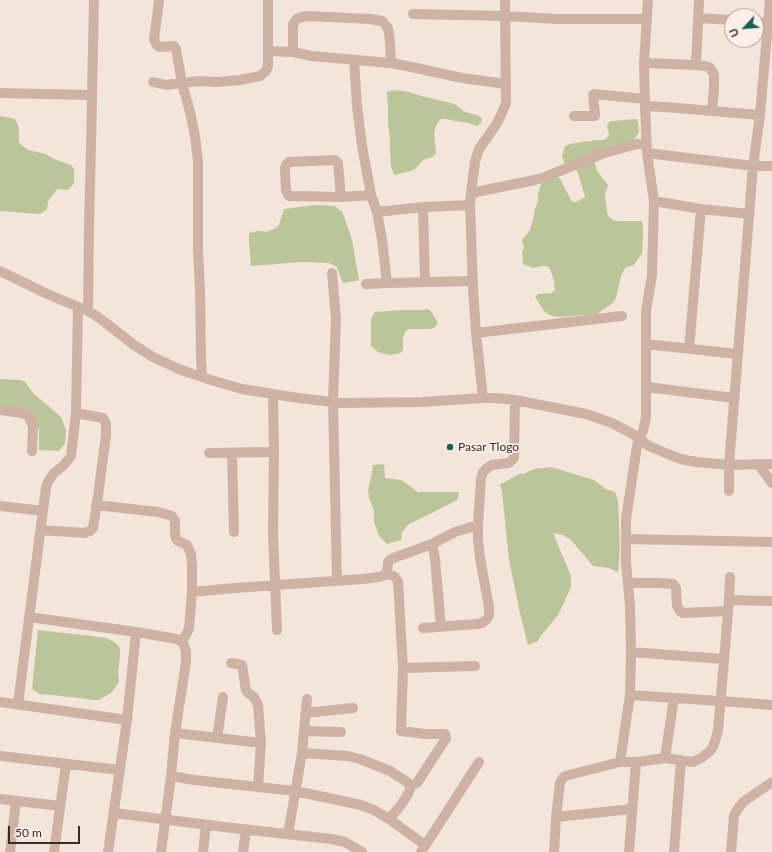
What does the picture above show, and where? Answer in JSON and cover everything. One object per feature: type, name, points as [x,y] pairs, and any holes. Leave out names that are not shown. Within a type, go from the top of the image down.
[{"type":"street","points":[[18,704],[48,482],[53,474],[64,465],[71,456],[76,413],[89,227],[94,0]]},
{"type":"street","points":[[158,0],[154,39],[159,47],[174,46],[176,48],[182,83],[195,136],[198,161],[198,251],[202,377]]},
{"type":"street","points":[[153,82],[166,85],[198,81],[217,82],[240,80],[260,76],[266,71],[268,66],[268,0]]},
{"type":"street","points":[[483,398],[476,333],[470,193],[475,162],[479,149],[496,125],[506,103],[505,0]]},
{"type":"street","points":[[620,762],[630,695],[630,605],[626,562],[626,520],[634,461],[646,417],[646,311],[652,276],[654,201],[643,147],[645,102],[644,62],[648,0]]},
{"type":"street","points":[[696,65],[699,0]]},
{"type":"street","points":[[729,492],[729,465],[737,354],[753,166],[760,115],[770,0]]},
{"type":"street","points":[[413,14],[557,19],[647,19]]},
{"type":"street","points":[[293,52],[293,25],[297,19],[307,16],[370,19],[382,21],[388,28],[391,63]]},
{"type":"street","points":[[698,18],[724,20]]},
{"type":"street","points":[[764,23],[768,23]]},
{"type":"street","points":[[269,52],[293,52],[311,56],[391,63],[462,78],[506,84]]},
{"type":"street","points":[[354,60],[362,146],[371,195],[377,212],[387,283]]},
{"type":"street","points":[[644,62],[709,67],[714,74],[712,111]]},
{"type":"street","points":[[0,93],[92,95]]},
{"type":"street","points":[[574,116],[595,116],[594,94],[712,111],[760,115]]},
{"type":"street","points":[[470,193],[535,180],[604,153],[643,147],[753,166],[772,166]]},
{"type":"street","points":[[341,196],[338,163],[335,160],[289,162],[286,165],[286,192],[289,196],[341,196],[371,195]]},
{"type":"street","points":[[654,201],[701,209],[749,214]]},
{"type":"street","points":[[377,212],[422,207],[470,205]]},
{"type":"street","points":[[422,207],[425,282]]},
{"type":"street","points":[[689,349],[701,209]]},
{"type":"street","points":[[0,271],[98,317],[134,345],[181,370],[242,389],[341,403],[415,402],[483,398],[515,400],[586,414],[612,423],[649,446],[681,459],[729,465],[772,464]]},
{"type":"street","points":[[332,273],[336,318],[333,401],[337,581]]},
{"type":"street","points":[[366,284],[473,281]]},
{"type":"street","points":[[476,333],[622,316]]},
{"type":"street","points":[[646,344],[737,354]]},
{"type":"street","points":[[647,387],[734,398]]},
{"type":"street","points":[[273,394],[273,534],[277,630]]},
{"type":"street","points":[[423,628],[477,624],[482,623],[487,619],[489,608],[480,558],[478,525],[479,496],[484,470],[492,465],[508,464],[514,458],[515,400]]},
{"type":"street","points":[[0,410],[22,413],[29,418],[33,426],[32,451]]},
{"type":"street","points":[[41,530],[87,532],[93,528],[106,435],[106,424],[103,418],[76,413]]},
{"type":"street","points":[[209,453],[274,452]]},
{"type":"street","points":[[232,453],[234,532]]},
{"type":"street","points":[[758,464],[772,483]]},
{"type":"street","points":[[96,505],[158,512],[172,516],[175,521],[176,539],[187,545],[191,554],[192,565],[192,592],[189,629],[182,642]]},
{"type":"street","points":[[0,506],[43,511]]},
{"type":"street","points":[[387,574],[388,564],[391,559],[432,544],[455,532],[478,525]]},
{"type":"street","points":[[626,539],[772,542]]},
{"type":"street","points":[[432,544],[435,559],[441,627]]},
{"type":"street","points":[[192,592],[362,579],[379,577],[387,574],[394,576],[398,581],[403,668],[401,731],[425,734],[445,734],[446,738],[417,783],[410,786]]},
{"type":"street","points":[[554,852],[560,783],[565,776],[620,762],[636,762],[665,758],[692,762],[701,758],[713,747],[718,731],[730,577]]},
{"type":"street","points":[[628,583],[658,582],[673,584],[676,588],[677,606],[680,612],[683,613],[728,611]]},
{"type":"street","points":[[729,600],[772,601]]},
{"type":"street","points":[[30,617],[136,632],[177,639],[182,642],[186,650],[186,662],[175,733],[161,852]]},
{"type":"street","points":[[108,852],[127,720],[136,632]]},
{"type":"street","points":[[631,652],[723,659]]},
{"type":"street","points":[[231,664],[242,665],[246,690],[254,697],[258,705],[261,743],[258,787]]},
{"type":"street","points":[[403,668],[475,666]]},
{"type":"street","points":[[630,695],[772,705]]},
{"type":"street","points":[[217,738],[222,697]]},
{"type":"street","points":[[665,758],[674,698]]},
{"type":"street","points":[[288,834],[302,753],[307,699]]},
{"type":"street","points":[[0,702],[127,720]]},
{"type":"street","points":[[306,713],[353,708]]},
{"type":"street","points":[[304,731],[341,732]]},
{"type":"street","points":[[175,733],[261,743]]},
{"type":"street","points":[[302,753],[348,756],[360,759],[390,771],[407,782],[410,786]]},
{"type":"street","points":[[0,756],[120,770]]},
{"type":"street","points":[[674,852],[681,760]]},
{"type":"street","points":[[171,776],[194,780],[295,791],[361,805],[374,810],[389,819],[423,849],[479,762]]},
{"type":"street","points":[[629,852],[636,762]]},
{"type":"street","points":[[54,852],[66,764]]},
{"type":"street","points":[[731,852],[734,816],[737,810],[743,802],[772,782]]},
{"type":"street","points":[[389,819],[408,794],[410,786]]},
{"type":"street","points":[[0,799],[60,806]]},
{"type":"street","points":[[10,852],[16,801]]},
{"type":"street","points":[[556,817],[632,809]]},
{"type":"street","points":[[114,813],[338,840],[345,842],[362,852]]},
{"type":"street","points":[[203,852],[206,825]]},
{"type":"street","points":[[243,852],[246,830]]},
{"type":"green space","points":[[397,90],[451,103],[463,111],[479,116],[482,119],[481,123],[477,126],[468,123],[441,119],[438,122],[434,132],[436,154],[423,160],[415,169],[411,171],[394,175],[391,166],[387,92]]},
{"type":"green space","points":[[0,116],[16,120],[19,128],[19,143],[28,150],[46,154],[54,159],[71,165],[74,169],[74,183],[68,190],[58,189],[49,199],[47,209],[40,214],[0,211]]},
{"type":"green space","points":[[636,119],[638,122],[639,132],[634,140],[594,160],[597,171],[608,185],[605,193],[609,217],[617,221],[641,221],[643,225],[642,253],[634,265],[625,268],[621,276],[614,302],[597,314],[561,317],[552,316],[544,311],[535,297],[538,294],[551,293],[555,290],[550,269],[547,266],[533,268],[523,264],[522,252],[524,248],[522,240],[530,230],[541,184],[556,176],[560,179],[571,200],[574,202],[585,197],[577,170],[573,167],[565,165],[562,156],[565,146],[606,139],[609,135],[607,127],[609,122]]},
{"type":"green space","points":[[316,205],[335,206],[342,212],[352,240],[359,280],[343,283],[337,267],[329,263],[302,262],[251,266],[249,233],[258,231],[267,232],[276,228],[279,225],[284,209]]},
{"type":"green space","points":[[427,309],[431,311],[438,323],[431,329],[408,329],[403,337],[403,350],[400,353],[391,355],[386,354],[378,352],[371,346],[371,319],[375,312]]},
{"type":"green space","points":[[0,379],[20,380],[25,382],[33,393],[61,417],[66,430],[65,444],[59,451],[39,450],[39,429],[29,414],[0,406]]},
{"type":"green space","points":[[384,464],[385,478],[401,480],[418,492],[459,492],[457,500],[409,524],[402,532],[401,540],[387,544],[379,536],[374,522],[374,511],[368,490],[373,465]]},
{"type":"green space","points":[[551,467],[594,480],[606,489],[615,492],[618,500],[619,521],[620,549],[618,572],[608,568],[593,566],[571,540],[563,535],[553,533],[571,576],[571,587],[558,615],[538,641],[528,645],[509,560],[502,491],[500,485],[521,473],[523,474],[534,469]]},
{"type":"green space","points":[[38,630],[106,638],[118,645],[120,649],[118,672],[119,681],[111,693],[99,700],[95,700],[40,694],[32,689]]},
{"type":"place","name":"Pasar Tlogo","points":[[450,447]]}]
